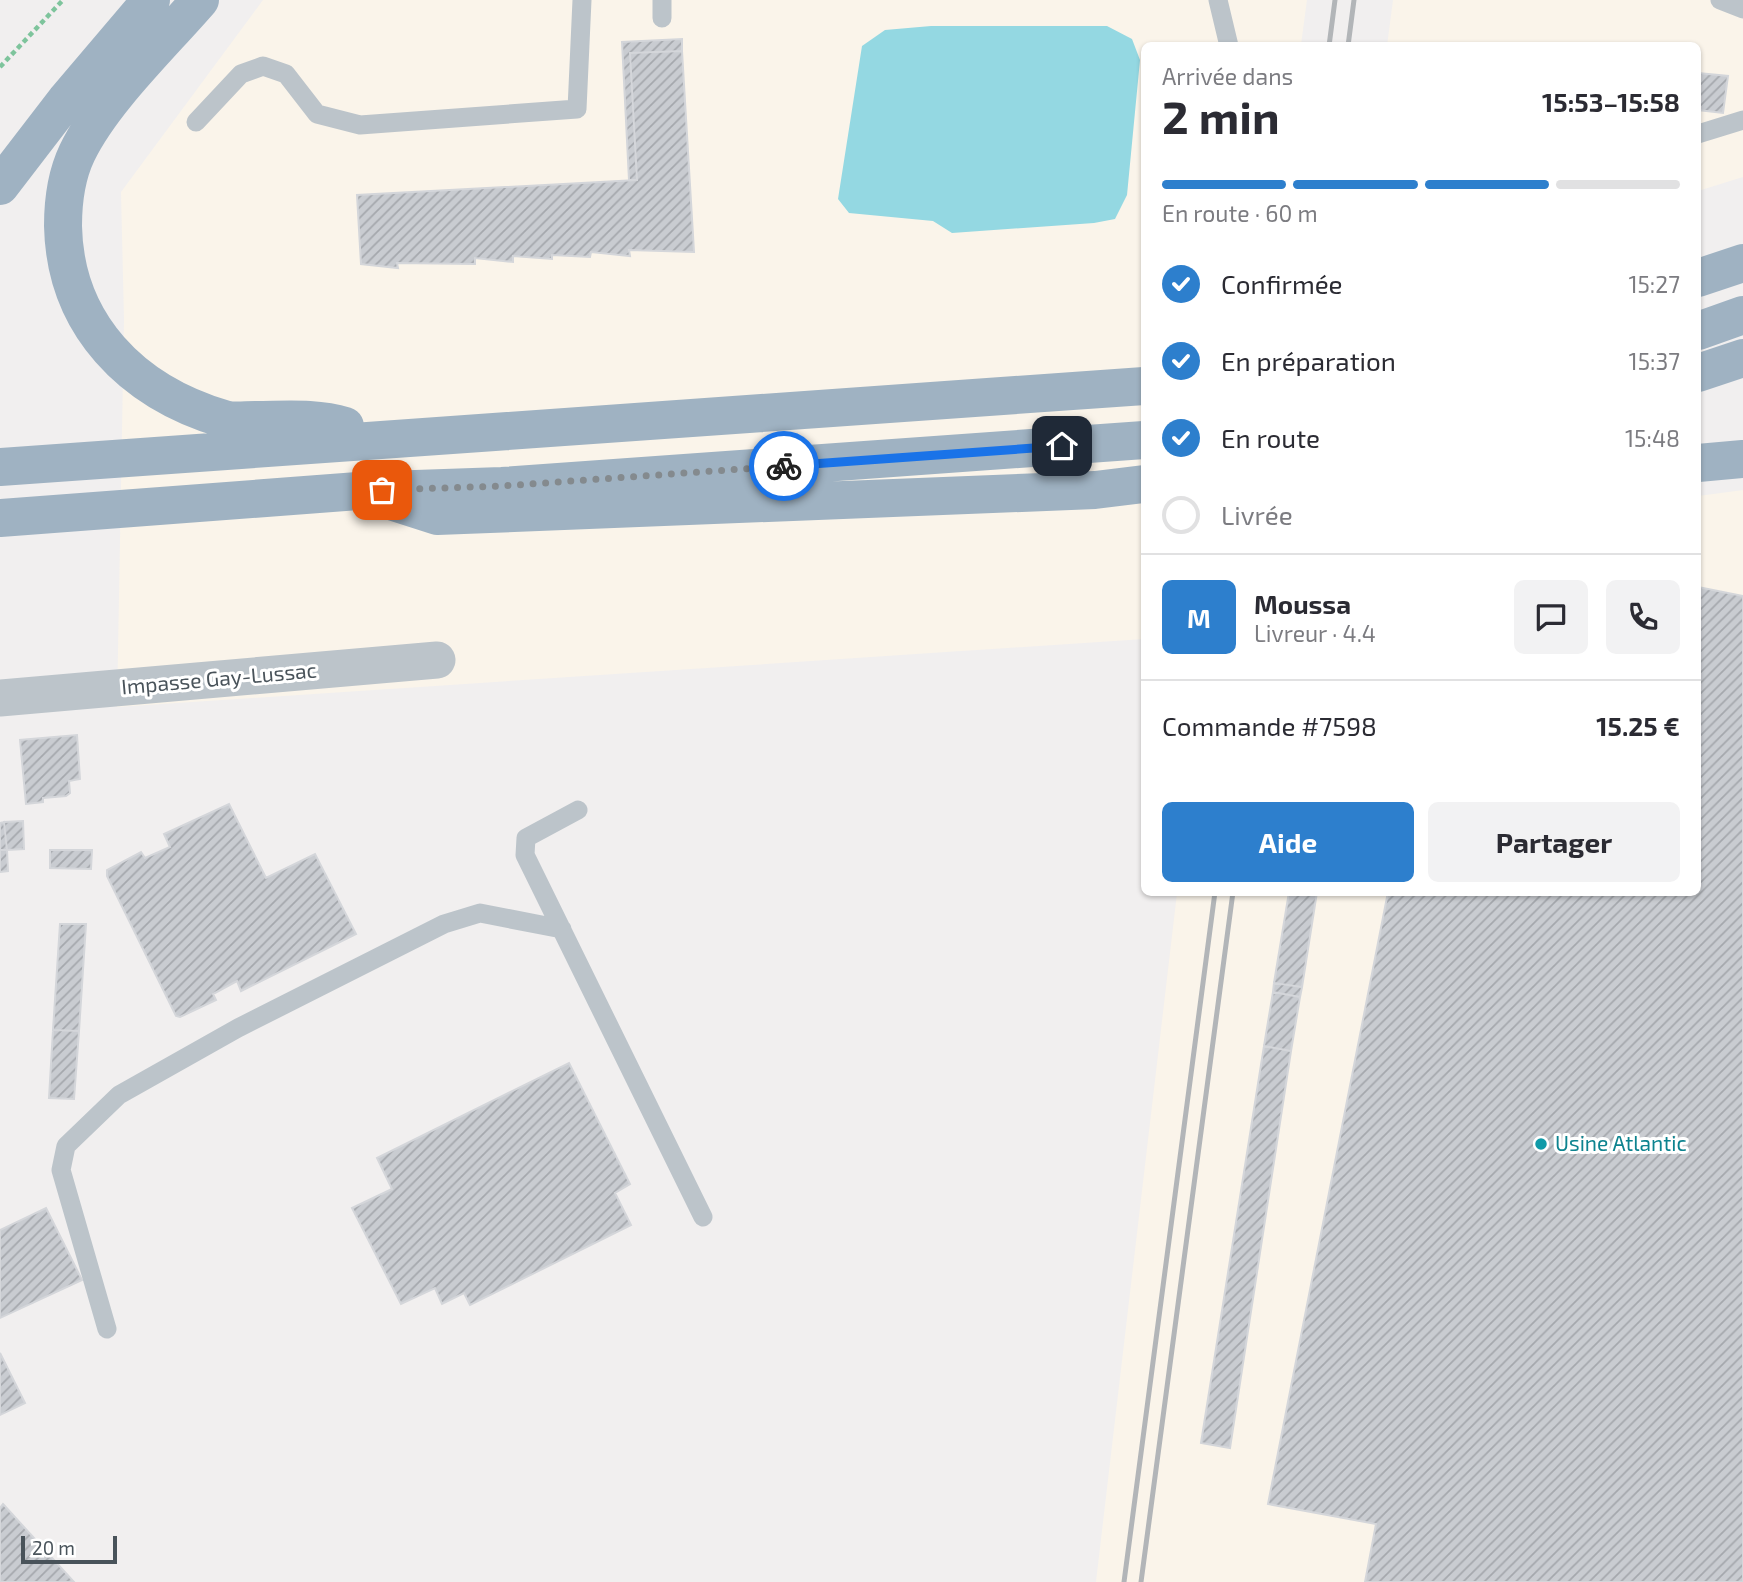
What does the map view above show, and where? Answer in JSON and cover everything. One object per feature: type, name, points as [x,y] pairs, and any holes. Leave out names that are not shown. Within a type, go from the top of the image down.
[{"type":"highway","points":[[0,186],[66,100],[151,0]]},
{"type":"highway","points":[[200,0],[96,121],[76,155],[63,197],[63,241],[72,290],[97,336],[136,376],[181,404],[227,421],[322,419],[384,438]]},
{"type":"highway","points":[[1701,277],[1743,263]]},
{"type":"highway","points":[[1701,330],[1743,315]]},
{"type":"highway","points":[[1701,372],[1743,358]]},
{"type":"highway","points":[[0,467],[1141,386]]},
{"type":"highway","points":[[0,518],[358,491],[502,486],[1141,440]]},
{"type":"highway","points":[[1701,463],[1743,458]]},
{"type":"highway","points":[[358,491],[437,516],[1095,489],[1141,484]]},
{"type":"highway","points":[[1095,489],[1141,497]]},
{"type":"street","name":"Impasse Gay-Lussac","points":[[0,698],[437,660]]},
{"type":"lane","points":[[196,122],[242,74],[262,66],[286,74],[317,114],[360,125],[577,109],[582,0]]},
{"type":"lane","points":[[1218,0],[1228,42]]},
{"type":"lane","points":[[1720,0],[1743,9]]},
{"type":"lane","points":[[1701,133],[1743,120]]},
{"type":"lane","points":[[578,810],[526,838],[525,855],[703,1217]]},
{"type":"lane","points":[[107,1329],[61,1170],[66,1146],[119,1095],[239,1028],[444,924],[480,913],[562,929]]},
{"type":"path","points":[[0,67],[63,0]]},
{"type":"shaded area","points":[[263,0],[1307,0],[1301,42],[1141,42],[1141,639],[117,707],[124,320],[121,192]]},
{"type":"shaded area","points":[[1393,0],[1743,0],[1743,177],[1701,190],[1701,42],[1388,42]]},
{"type":"shaded area","name":"Usine Atlantic","points":[[1743,490],[1743,1582],[1096,1582],[1177,896],[1701,896],[1701,496]]},
{"type":"water","points":[[931,26],[1107,26],[1132,39],[1140,60],[1127,195],[1115,219],[1094,223],[952,233],[933,221],[849,213],[838,199],[862,46],[885,30]]},
{"type":"building","points":[[682,39],[682,51],[630,53],[637,180],[629,180],[622,42]]},
{"type":"building","points":[[682,51],[694,252],[629,250],[630,256],[591,252],[590,257],[552,255],[552,259],[513,256],[513,262],[475,258],[475,264],[397,263],[398,268],[361,264],[357,195],[637,180],[630,53]]},
{"type":"building","points":[[1701,73],[1728,76],[1723,113],[1701,110]]},
{"type":"building","name":"Usine Atlantic","points":[[1701,588],[1743,596],[1743,1582],[1365,1582],[1376,1524],[1268,1504],[1387,896],[1701,896]]},
{"type":"building","points":[[77,735],[80,779],[69,781],[70,793],[66,796],[43,798],[43,802],[26,804],[20,740]]},
{"type":"building","points":[[229,804],[266,878],[315,854],[356,934],[241,991],[237,981],[213,994],[216,1000],[180,1017],[176,1016],[107,876],[107,870],[141,852],[145,858],[170,847],[164,834]]},
{"type":"building","points":[[23,821],[24,849],[7,850],[4,822]]},
{"type":"building","points":[[4,822],[7,850],[0,850],[0,823]]},
{"type":"building","points":[[0,850],[7,850],[8,871],[0,872]]},
{"type":"building","points":[[50,850],[92,850],[91,869],[50,868]]},
{"type":"building","points":[[1288,896],[1316,896],[1302,987],[1274,983]]},
{"type":"building","points":[[60,924],[86,924],[79,1031],[53,1030]]},
{"type":"building","points":[[1274,983],[1302,987],[1300,997],[1273,992]]},
{"type":"building","points":[[1273,992],[1300,997],[1291,1051],[1264,1046]]},
{"type":"building","points":[[53,1030],[79,1031],[74,1099],[49,1098]]},
{"type":"building","points":[[1264,1046],[1291,1051],[1230,1448],[1201,1443]]},
{"type":"building","points":[[569,1063],[630,1184],[615,1193],[631,1225],[470,1305],[464,1293],[442,1304],[435,1288],[401,1304],[352,1208],[392,1189],[377,1158]]},
{"type":"building","points":[[46,1208],[82,1280],[0,1318],[0,1230]]},
{"type":"building","points":[[0,1353],[25,1403],[0,1415]]},
{"type":"building","points":[[3,1504],[74,1582],[0,1582],[0,1508]]},
{"type":"railway","points":[[1330,42],[1335,0]]},
{"type":"railway","points":[[1349,42],[1354,0]]},
{"type":"railway","points":[[1124,1582],[1214,896]]},
{"type":"railway","points":[[1141,1582],[1232,896]]},
{"type":"way so far","points":[[382,490],[502,486],[784,466]]},
{"type":"place","name":"Usine Atlantic","points":[[1541,1144]]},
{"type":"route","points":[[784,466],[1062,446]]}]
